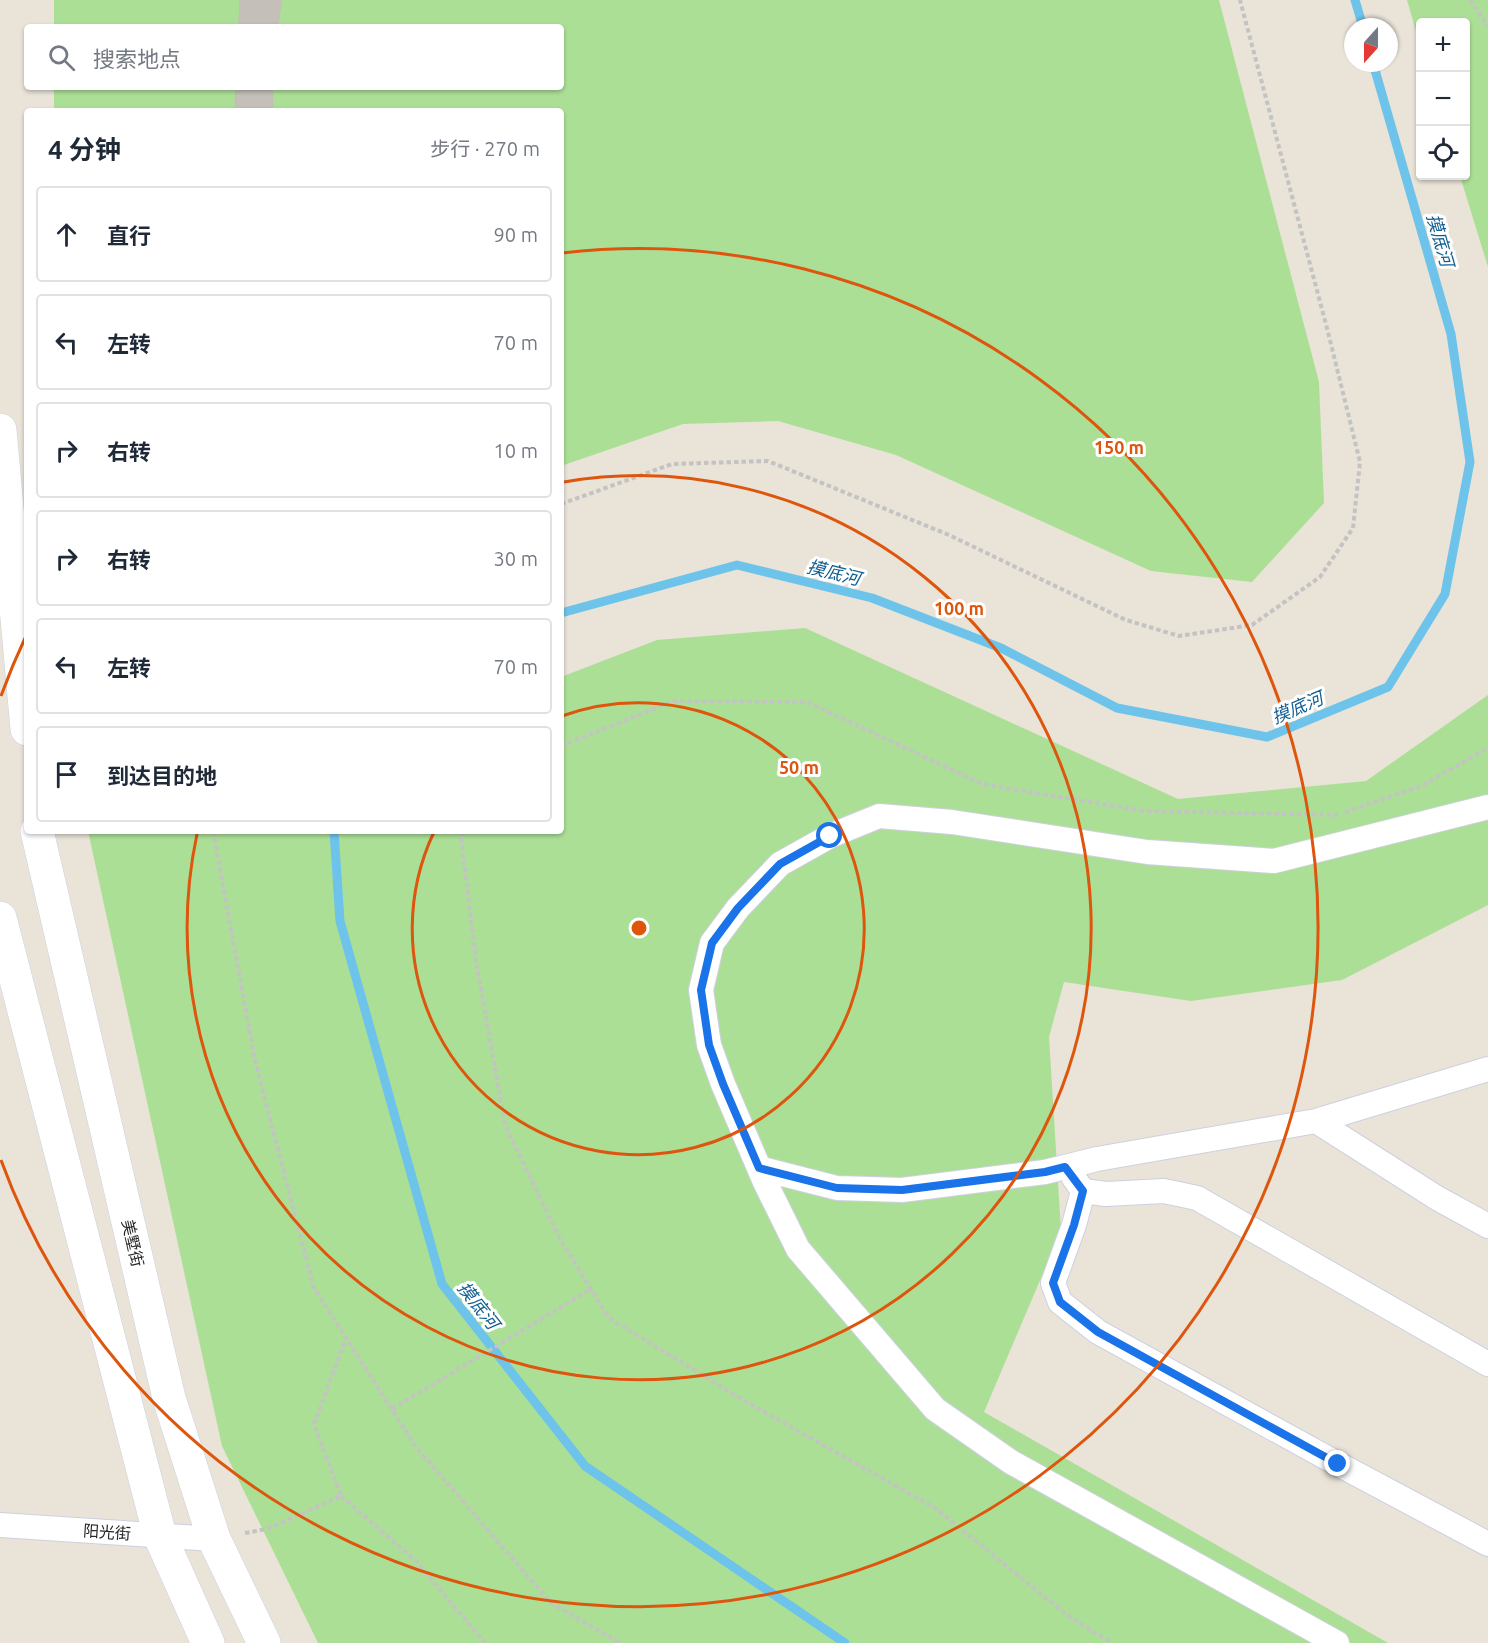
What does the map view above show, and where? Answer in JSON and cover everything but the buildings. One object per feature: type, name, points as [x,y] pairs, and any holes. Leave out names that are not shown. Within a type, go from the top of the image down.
[{"type":"street","points":[[0,430],[24,696]]},
{"type":"street","points":[[1337,1643],[1011,1462],[935,1409],[798,1249],[759,1168],[723,1084],[709,1045],[701,990],[712,943],[738,908],[780,864],[830,836],[879,816],[952,822],[1147,852],[1274,861],[1488,807]]},
{"type":"street","name":"美墅街","points":[[38,834],[169,1398],[214,1539],[264,1643]]},
{"type":"street","points":[[0,918],[160,1536],[208,1643]]},
{"type":"street","points":[[759,1168],[837,1188],[902,1190],[1045,1172],[1097,1159],[1317,1121],[1488,1069]]},
{"type":"street","points":[[1317,1121],[1437,1198],[1488,1226]]},
{"type":"street","points":[[1065,1167],[1083,1191],[1106,1194],[1164,1191],[1197,1198],[1488,1364]]},
{"type":"street","points":[[1083,1191],[1074,1225],[1053,1283],[1060,1302],[1098,1332],[1488,1544]]},
{"type":"street","name":"阳光街","points":[[0,1525],[214,1539]]},
{"type":"path","points":[[564,503],[672,464],[768,461],[949,535],[1126,620],[1179,636],[1252,625],[1320,577],[1353,528],[1360,462],[1240,0]]},
{"type":"path","points":[[1470,0],[1488,27]]},
{"type":"path","points":[[564,745],[673,701],[807,702],[982,784],[1144,812],[1338,815],[1421,786],[1488,748]]},
{"type":"path","points":[[214,834],[255,1061],[314,1288],[416,1447],[552,1603],[620,1643]]},
{"type":"path","points":[[462,834],[476,961],[505,1125],[560,1239],[609,1318],[743,1400],[935,1508],[1066,1615],[1112,1643]]},
{"type":"path","points":[[392,1408],[591,1289]]},
{"type":"path","points":[[346,1338],[314,1424],[341,1496],[417,1562],[486,1643]]},
{"type":"path","points":[[214,1539],[267,1529],[341,1496]]},
{"type":"green space","points":[[54,0],[1219,0],[1319,382],[1324,503],[1252,582],[1151,571],[896,455],[778,421],[683,424],[564,465],[564,108],[54,108],[54,90],[564,90],[564,24],[54,24]]},
{"type":"green space","points":[[1407,0],[1488,0],[1488,267],[1461,180],[1470,180],[1470,18],[1416,18],[1416,31]]},
{"type":"green space","points":[[805,628],[1178,799],[1366,781],[1488,695],[1488,905],[1342,980],[1191,1001],[1064,982],[1049,1037],[1061,1231],[984,1412],[1388,1643],[318,1643],[222,1446],[89,834],[564,834],[564,676],[657,640]]},
{"type":"waterway","name":"摸底河","points":[[1355,0],[1360,18]]},
{"type":"waterway","name":"摸底河","points":[[564,612],[737,565],[872,598],[1001,648],[1117,708],[1267,737],[1388,687],[1445,594],[1470,462],[1451,334],[1376,72]]},
{"type":"waterway","name":"摸底河","points":[[334,834],[340,921],[442,1284],[585,1466],[845,1643]]},
{"type":"route","points":[[830,836],[780,864],[738,908],[712,943],[701,990],[709,1045],[759,1168],[837,1188],[902,1190],[1045,1172],[1065,1167],[1083,1191],[1074,1225],[1053,1283],[1060,1302],[1098,1332],[1338,1464]]}]
